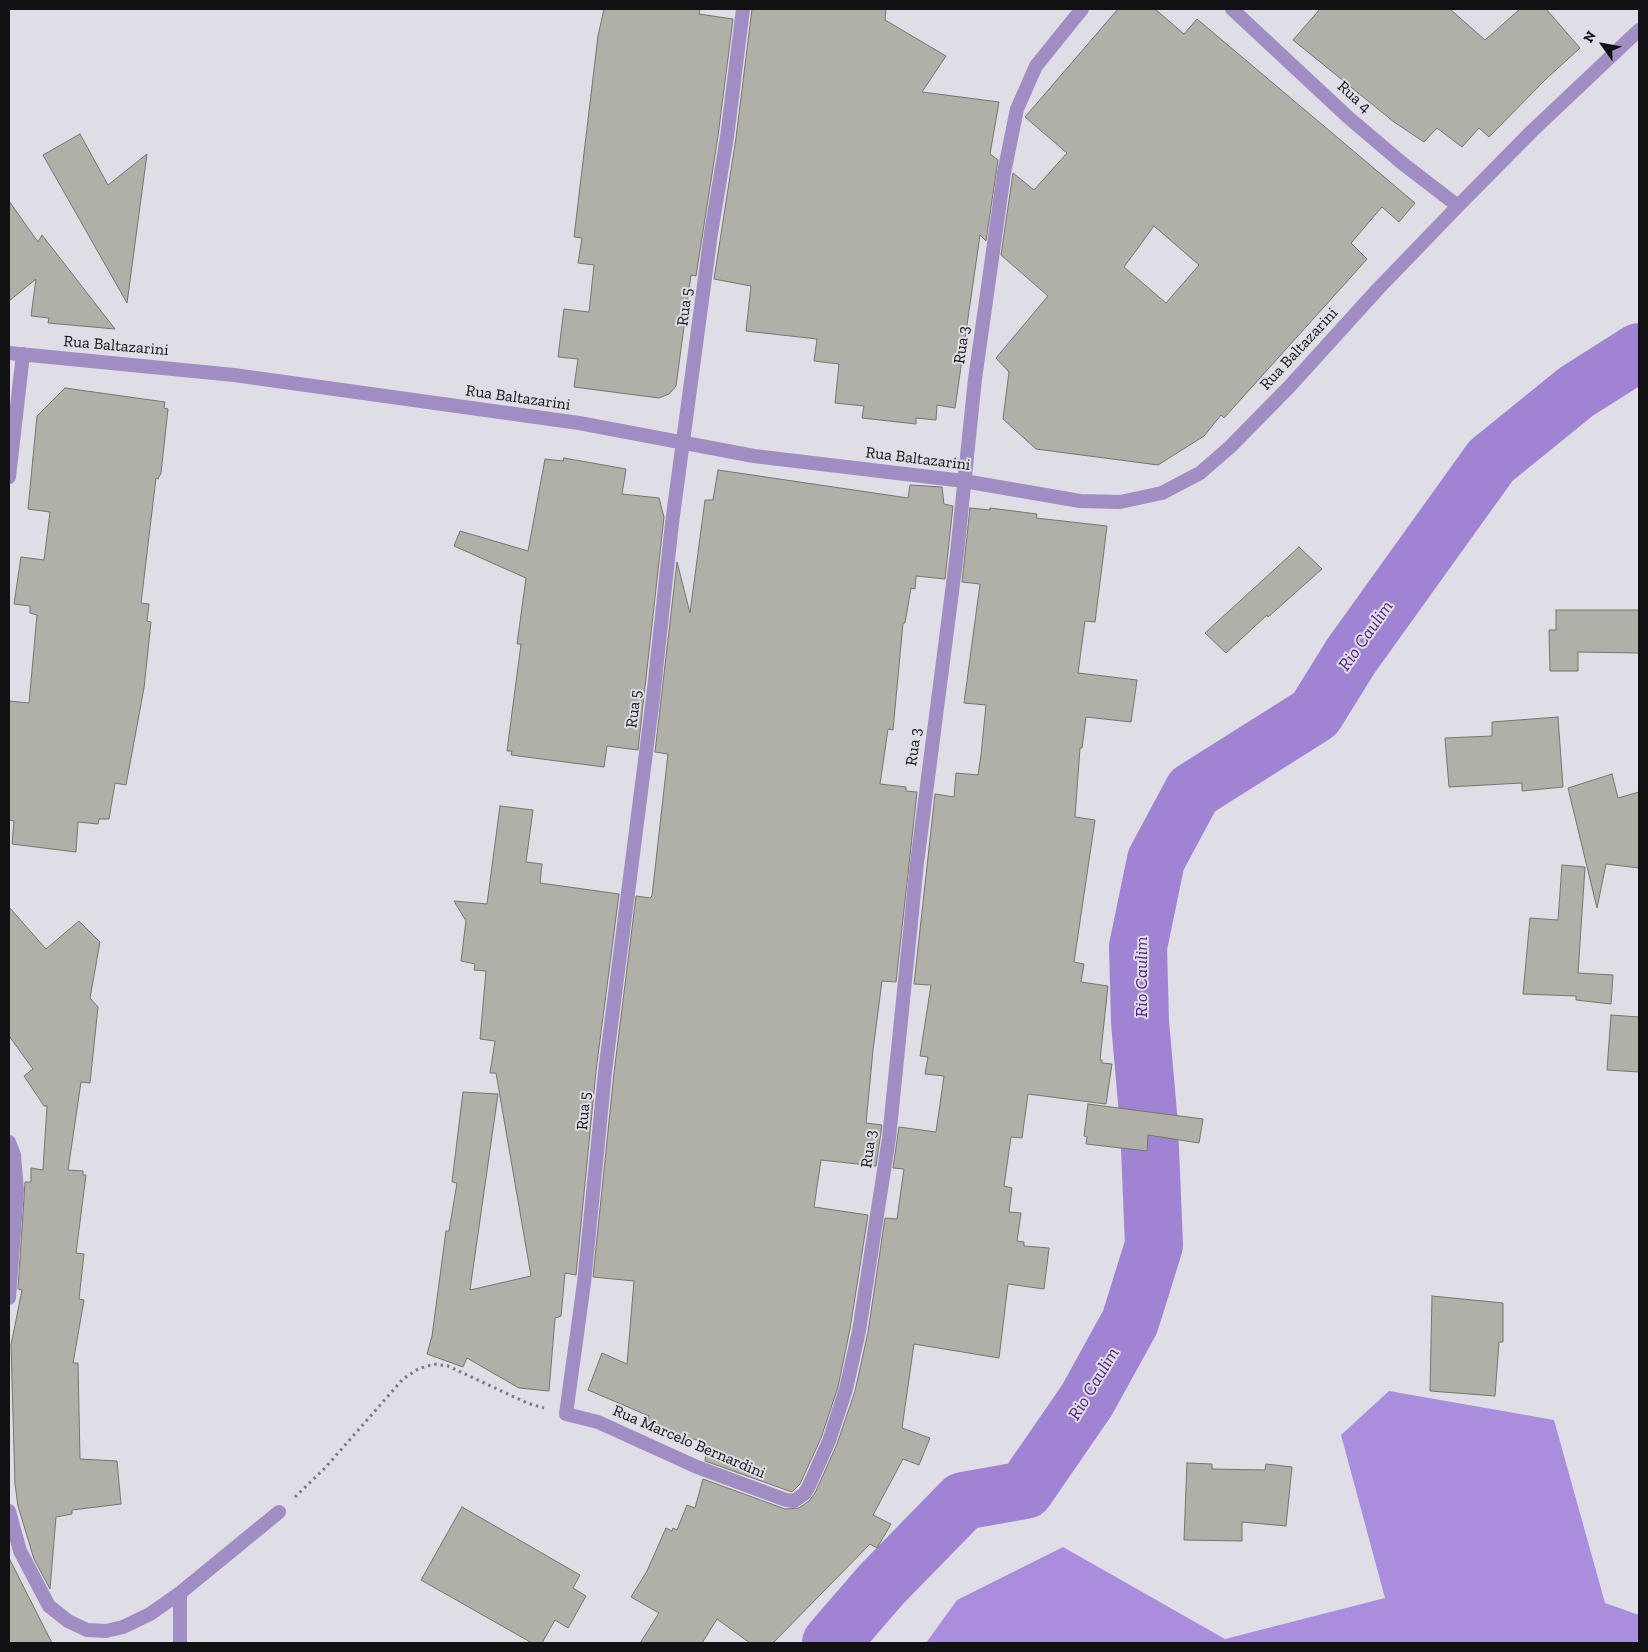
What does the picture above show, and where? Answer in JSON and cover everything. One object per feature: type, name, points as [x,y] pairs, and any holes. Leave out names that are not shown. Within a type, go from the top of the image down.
[{"type":"street","name":"Rua 5","points":[[566,1414],[584,1283],[605,1072],[653,698],[672,523],[743,9]]},
{"type":"street","name":"Rua 3","points":[[798,1499],[808,1488],[829,1441],[846,1388],[859,1331],[889,1138],[917,863],[975,379],[1004,173],[1018,110],[1036,66],[1082,9]]},
{"type":"street","name":"Rua 4","points":[[1232,9],[1349,118],[1402,163],[1458,206]]},
{"type":"street","name":"Rua Baltazarini","points":[[9,352],[234,376],[579,423],[754,456],[964,481],[1080,501],[1120,502],[1162,493],[1200,473],[1230,447],[1289,387],[1376,290],[1458,206],[1532,131],[1639,30]]},
{"type":"street","points":[[9,477],[23,354]]},
{"type":"street","points":[[9,1142],[14,1155],[17,1190],[9,1298]]},
{"type":"street","name":"Rua Marcelo Bernardini","points":[[566,1414],[598,1422],[696,1467],[786,1500],[798,1499]]},
{"type":"street","points":[[9,1510],[20,1551],[39,1589],[50,1606],[68,1621],[87,1630],[106,1631],[123,1627],[150,1614],[180,1593],[279,1512]]},
{"type":"street","points":[[180,1593],[180,1643]]},
{"type":"path","points":[[279,1512],[325,1468],[403,1379],[418,1369],[434,1364],[448,1366],[526,1403],[566,1414]]},
{"type":"shaded area","points":[[1389,1391],[1554,1420],[1605,1603],[1639,1615],[1639,1643],[926,1643],[957,1600],[1063,1547],[1225,1639],[1385,1598],[1341,1435]]},
{"type":"building","points":[[604,9],[700,9],[699,14],[733,19],[718,136],[696,276],[691,275],[676,386],[669,394],[659,398],[574,387],[578,359],[558,357],[564,309],[589,312],[594,265],[578,263],[582,238],[574,237],[598,36]]},
{"type":"building","points":[[752,9],[886,9],[885,20],[946,56],[922,92],[999,102],[990,154],[998,160],[986,241],[980,235],[955,408],[937,405],[936,420],[916,418],[916,424],[862,418],[864,406],[835,403],[839,364],[814,361],[817,339],[746,331],[751,286],[714,279],[736,138]]},
{"type":"building","points":[[1118,9],[1155,9],[1184,34],[1197,19],[1415,203],[1399,222],[1382,207],[1351,243],[1367,259],[1224,418],[1221,415],[1204,436],[1158,465],[1036,449],[1003,419],[1009,372],[996,358],[1048,296],[1001,255],[1013,173],[1034,190],[1067,153],[1025,117]],"holes":[[[1154,226],[1199,265],[1166,303],[1124,267]]]},
{"type":"building","points":[[1320,9],[1450,9],[1485,40],[1520,9],[1546,9],[1580,48],[1545,80],[1489,137],[1479,128],[1462,147],[1437,128],[1424,142],[1394,122],[1293,40]]},
{"type":"building","points":[[80,134],[108,185],[147,154],[127,303],[43,155]]},
{"type":"building","points":[[9,201],[38,242],[42,235],[115,329],[48,323],[49,318],[31,316],[36,279],[9,301]]},
{"type":"building","points":[[65,388],[165,402],[164,408],[168,409],[161,473],[158,479],[156,478],[141,603],[149,604],[147,621],[151,622],[144,688],[126,785],[115,783],[109,819],[99,819],[98,824],[78,822],[76,852],[12,844],[14,821],[9,820],[9,701],[29,703],[37,615],[30,613],[30,606],[14,604],[21,557],[44,560],[50,512],[28,509],[37,416]]},
{"type":"building","points":[[564,458],[626,469],[622,494],[659,498],[664,517],[638,750],[607,746],[604,767],[511,755],[512,751],[507,751],[521,644],[517,644],[526,578],[454,546],[460,531],[528,551],[545,459],[563,461]]},
{"type":"building","points":[[718,470],[908,498],[910,485],[942,487],[944,504],[953,506],[945,579],[916,576],[915,589],[911,588],[905,623],[903,623],[893,730],[888,729],[880,784],[906,787],[906,791],[917,792],[896,982],[882,981],[873,1050],[866,1123],[882,1125],[876,1166],[821,1160],[814,1207],[868,1215],[850,1329],[838,1387],[821,1438],[800,1484],[792,1492],[705,1461],[707,1443],[646,1425],[649,1416],[588,1390],[602,1353],[627,1364],[634,1281],[593,1277],[614,1073],[636,896],[650,898],[652,896],[668,754],[655,752],[677,562],[690,613],[705,500],[713,500]]},
{"type":"building","points":[[970,508],[990,510],[990,508],[1037,514],[1036,518],[1107,526],[1095,622],[1085,621],[1078,673],[1137,680],[1131,722],[1086,717],[1082,748],[1080,748],[1075,817],[1095,820],[1074,962],[1084,964],[1081,982],[1108,986],[1100,1060],[1102,1060],[1102,1063],[1112,1064],[1106,1104],[1028,1094],[1022,1138],[1011,1137],[1004,1186],[1012,1188],[1009,1212],[1021,1213],[1017,1241],[1024,1242],[1024,1246],[1049,1248],[1044,1289],[1008,1284],[999,1358],[914,1344],[902,1428],[930,1438],[919,1465],[903,1459],[873,1515],[891,1524],[877,1548],[870,1544],[773,1643],[750,1643],[717,1619],[702,1643],[640,1643],[659,1613],[631,1597],[647,1571],[666,1528],[672,1531],[673,1528],[677,1530],[687,1505],[695,1508],[703,1479],[785,1509],[799,1508],[809,1501],[815,1493],[837,1444],[855,1391],[868,1332],[885,1218],[897,1219],[904,1169],[893,1168],[899,1127],[936,1132],[944,1076],[925,1074],[928,1057],[920,1056],[931,985],[914,984],[935,794],[954,797],[956,773],[978,775],[981,755],[986,705],[964,703],[980,584],[962,582]]},
{"type":"building","points":[[1299,547],[1322,569],[1268,617],[1267,615],[1226,653],[1205,633]]},
{"type":"building","points":[[1556,610],[1639,610],[1639,653],[1578,652],[1578,671],[1550,671],[1549,630],[1556,630]]},
{"type":"building","points":[[1558,717],[1563,787],[1522,791],[1522,783],[1449,787],[1445,738],[1492,736],[1492,722]]},
{"type":"building","points":[[1612,774],[1618,798],[1639,792],[1639,868],[1606,864],[1597,908],[1568,788]]},
{"type":"building","points":[[500,806],[533,810],[526,862],[542,864],[540,883],[619,894],[596,1071],[576,1275],[565,1273],[561,1316],[555,1318],[549,1391],[519,1388],[467,1358],[463,1367],[427,1354],[432,1336],[446,1231],[449,1231],[457,1183],[452,1182],[463,1092],[498,1094],[470,1290],[531,1276],[496,1073],[490,1073],[495,1041],[480,1039],[486,971],[474,970],[475,964],[461,961],[466,921],[454,901],[487,904]]},
{"type":"building","points":[[1562,865],[1585,867],[1578,973],[1613,975],[1611,1004],[1576,1000],[1576,996],[1523,994],[1530,918],[1558,920]]},
{"type":"building","points":[[9,907],[46,949],[79,921],[100,942],[90,998],[98,1007],[90,1083],[81,1082],[68,1170],[83,1171],[83,1175],[86,1175],[76,1253],[84,1254],[79,1299],[84,1300],[73,1363],[78,1363],[80,1459],[117,1461],[121,1504],[72,1510],[72,1514],[56,1517],[50,1589],[34,1559],[18,1506],[15,1484],[11,1345],[22,1290],[18,1289],[25,1182],[31,1182],[31,1168],[43,1170],[47,1106],[44,1106],[24,1076],[33,1069],[9,1036]]},
{"type":"building","points":[[1611,1015],[1639,1017],[1639,1072],[1607,1070]]},
{"type":"building","points":[[1088,1104],[1203,1119],[1199,1143],[1148,1135],[1147,1151],[1086,1144],[1087,1137],[1084,1136]]},
{"type":"building","points":[[1432,1296],[1503,1303],[1503,1342],[1499,1342],[1495,1396],[1430,1391]]},
{"type":"building","points":[[1187,1463],[1212,1464],[1212,1469],[1265,1470],[1266,1464],[1292,1467],[1286,1526],[1242,1522],[1242,1541],[1184,1540]]},
{"type":"building","points":[[462,1507],[580,1575],[573,1588],[586,1596],[568,1628],[555,1620],[542,1643],[532,1643],[421,1580]]},
{"type":"building","points":[[9,1558],[52,1643],[9,1643]]},
{"type":"waterway","name":"Rio Caulim","points":[[831,1643],[881,1585],[963,1501],[1025,1490],[1087,1400],[1130,1322],[1154,1245],[1149,1125],[1140,1022],[1138,947],[1156,860],[1193,791],[1315,714],[1351,656],[1491,461],[1576,392],[1639,352]]}]
